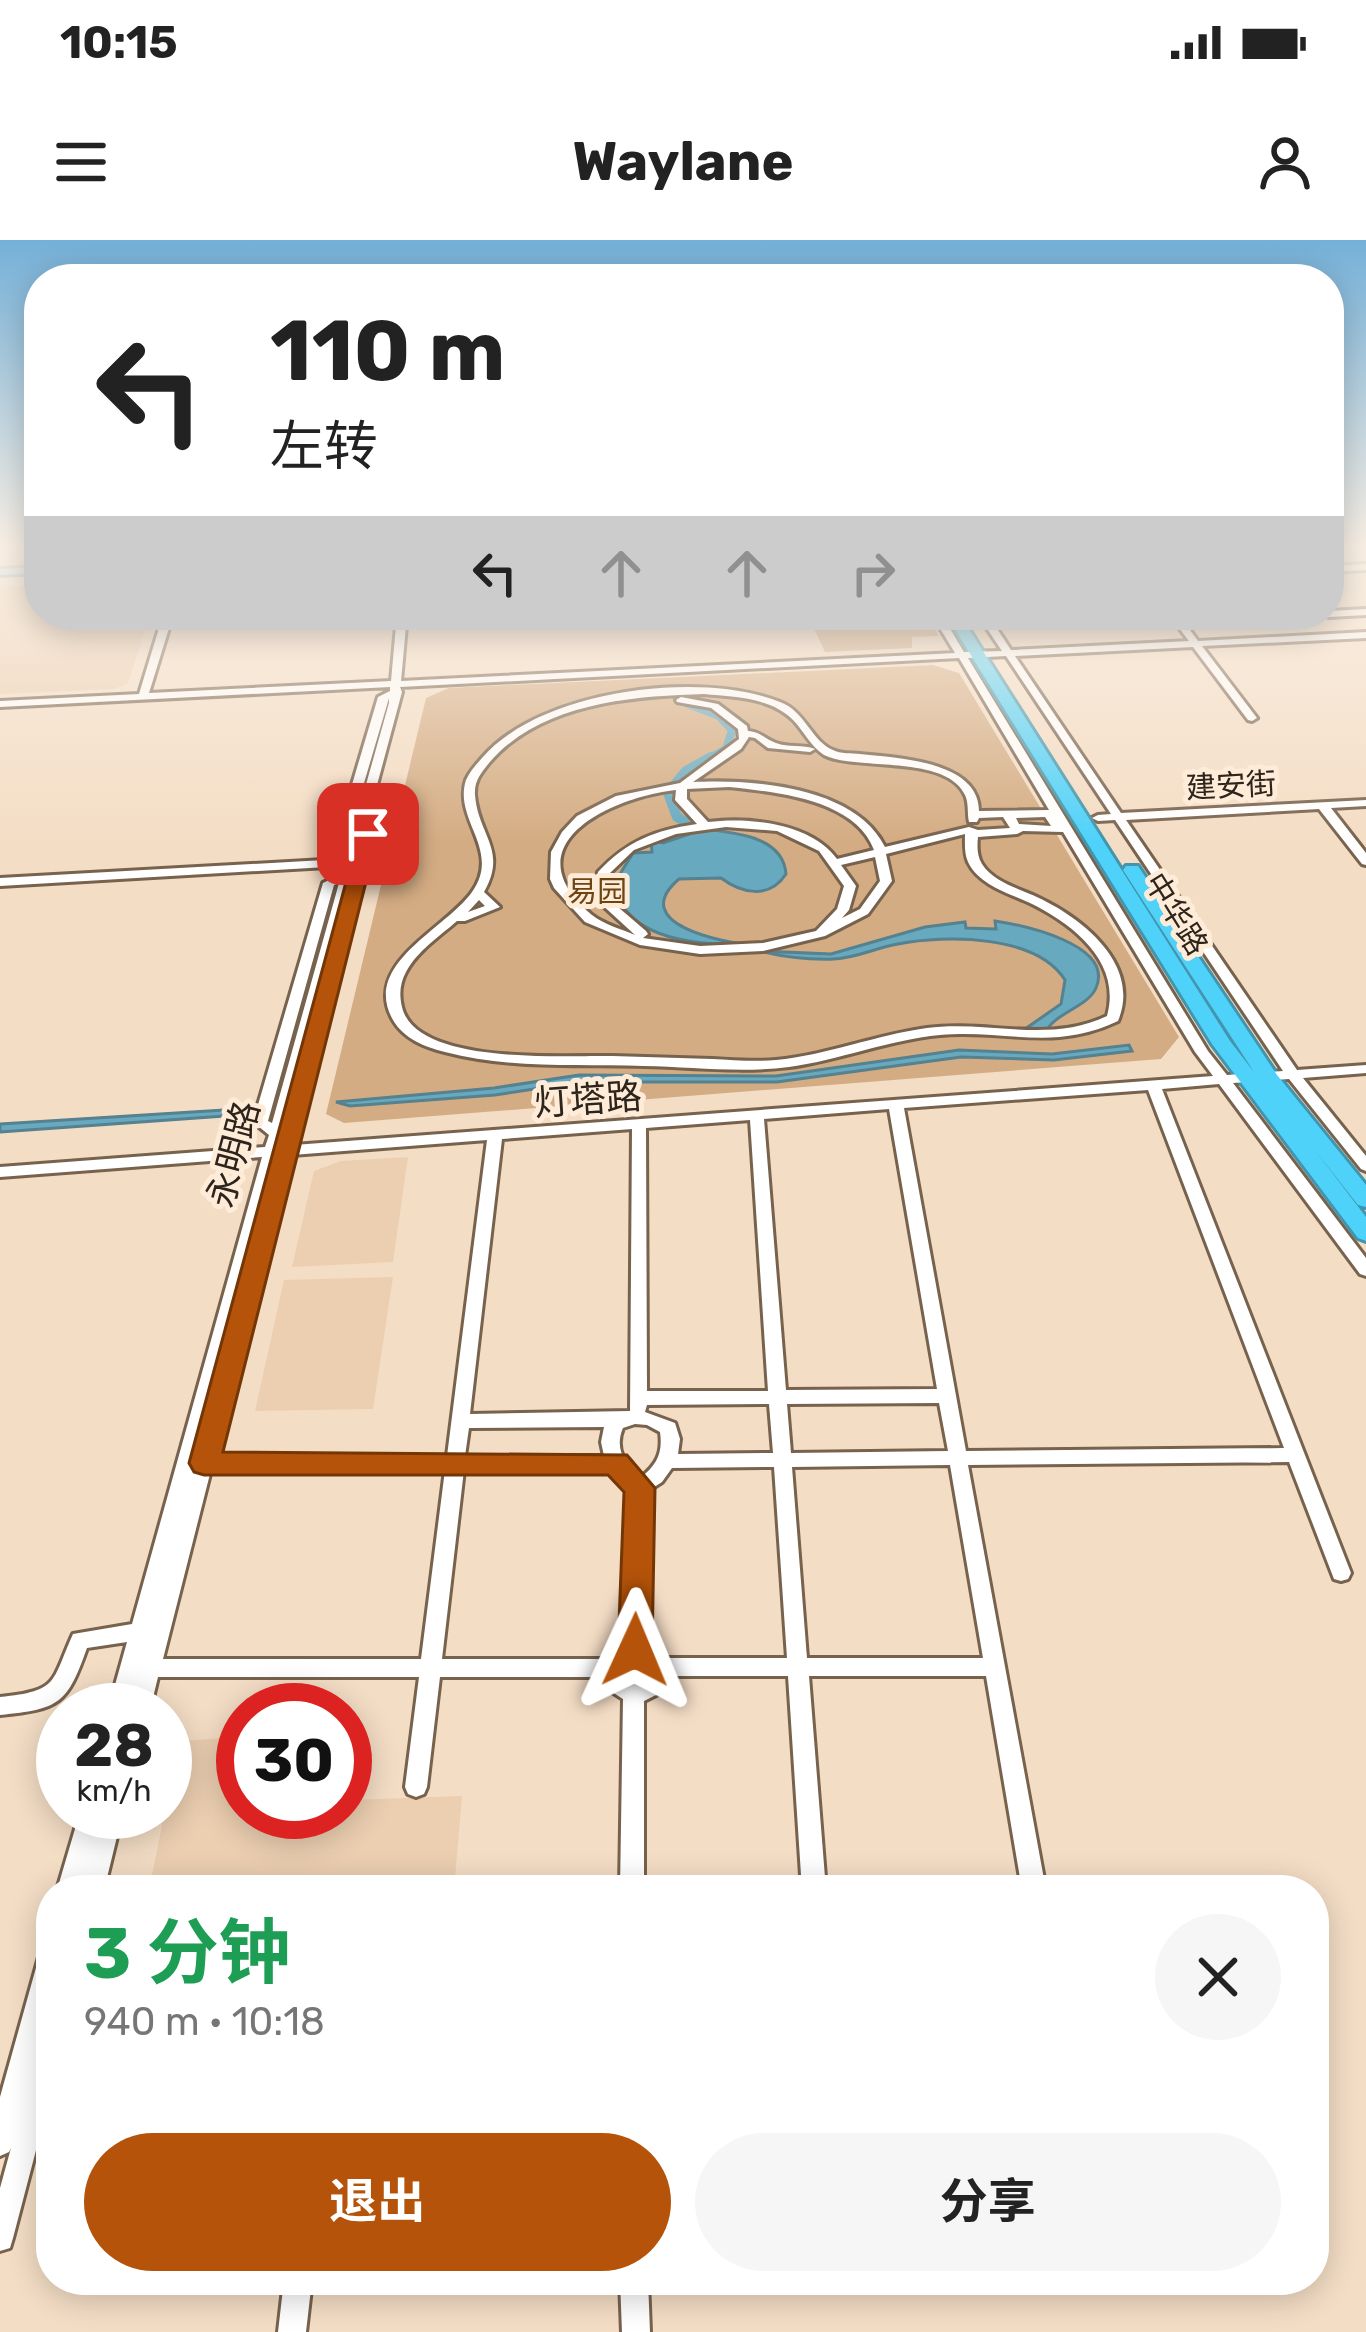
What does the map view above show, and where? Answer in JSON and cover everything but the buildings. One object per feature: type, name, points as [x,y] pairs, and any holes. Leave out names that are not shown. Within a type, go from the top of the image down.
[{"type":"highway","name":"中华路","points":[[979,648],[1108,818],[1267,1076],[1366,1200]]},
{"type":"highway","name":"中华路","points":[[981,648],[1245,1078],[1366,1233]]},
{"type":"street","points":[[144,694],[158,648]]},
{"type":"street","name":"永明路","points":[[126,1683],[279,1145],[402,684],[404,648]]},
{"type":"street","points":[[976,648],[1222,1080],[1366,1270]]},
{"type":"street","points":[[984,648],[984,654]]},
{"type":"street","points":[[0,702],[1109,648]]},
{"type":"street","points":[[1202,648],[1252,718]]},
{"type":"street","points":[[0,702],[402,684]]},
{"type":"street","name":"永明路","points":[[146,1683],[349,866],[402,684]]},
{"type":"street","points":[[669,687],[673,699],[714,706],[730,715],[743,733],[758,735],[772,746],[810,749]]},
{"type":"street","points":[[669,687],[759,697],[793,712],[829,753],[937,769],[969,793],[971,826],[970,851],[979,871],[998,886],[1047,906],[1108,959],[1120,1002],[1113,1018],[1073,1036],[949,1030],[907,1036],[806,1063],[491,1058],[449,1050],[416,1035],[398,1019],[391,995],[400,967],[478,893],[490,864],[487,842],[468,800],[471,779],[488,755],[507,740],[560,714],[669,687]]},
{"type":"street","points":[[695,825],[681,800],[682,787],[704,767],[734,751],[743,733]]},
{"type":"street","points":[[729,784],[792,793],[837,809],[880,848],[886,881],[878,896],[849,922],[814,936],[751,950],[686,949],[644,942],[581,916],[566,903],[554,877],[556,851],[564,836],[591,814],[649,791],[682,787],[729,784]]},
{"type":"street","name":"建安街","points":[[1108,818],[1366,802]]},
{"type":"street","points":[[1322,805],[1366,861]]},
{"type":"street","points":[[1108,818],[1292,1075],[1366,1166]]},
{"type":"street","points":[[836,859],[971,826],[1012,821]]},
{"type":"street","points":[[686,949],[628,926],[610,910],[601,887],[616,855],[635,842],[695,825],[773,828],[806,838],[836,859],[850,886],[843,910],[814,936]]},
{"type":"street","points":[[0,884],[349,866]]},
{"type":"street","points":[[454,920],[494,907],[478,893]]},
{"type":"street","name":"灯塔路","points":[[279,1145],[495,1136],[1366,1070]]},
{"type":"street","name":"灯塔路","points":[[0,1168],[1138,1082],[1180,1083]]},
{"type":"street","points":[[1154,1087],[1341,1573]]},
{"type":"street","points":[[896,1107],[1031,1875]]},
{"type":"street","points":[[757,1117],[813,1875]]},
{"type":"street","points":[[635,1650],[639,1488],[616,1463],[611,1433],[633,1412],[639,1126]]},
{"type":"street","points":[[416,1787],[495,1136]]},
{"type":"street","points":[[463,1421],[633,1412],[778,1397],[947,1396]]},
{"type":"street","points":[[633,1412],[652,1416],[669,1428],[668,1462],[661,1475],[639,1488]]},
{"type":"street","points":[[668,1462],[1296,1455]]},
{"type":"street","points":[[204,1463],[616,1463]]},
{"type":"street","points":[[0,1706],[46,1702],[58,1693],[80,1640],[140,1632]]},
{"type":"street","points":[[613,1668],[624,1653],[635,1650],[653,1655],[661,1667]]},
{"type":"street","points":[[661,1667],[995,1667]]},
{"type":"street","points":[[613,1668],[618,1684],[634,1691],[653,1686],[661,1667]]},
{"type":"street","points":[[150,1669],[613,1668]]},
{"type":"street","points":[[632,1875],[634,1691]]},
{"type":"street","points":[[73,1875],[83,1839]]},
{"type":"street","points":[[96,1875],[105,1839]]},
{"type":"street","points":[[0,2143],[36,2012]]},
{"type":"street","points":[[0,2238],[36,2101]]},
{"type":"street","points":[[292,2332],[296,2295]]},
{"type":"street","points":[[635,2295],[636,2332]]},
{"type":"shaded area","points":[[0,648],[139,648],[128,683],[115,689],[0,694]]},
{"type":"shaded area","points":[[408,1157],[393,1262],[292,1267],[314,1171],[341,1161]]},
{"type":"shaded area","points":[[393,1277],[373,1409],[255,1411],[284,1280]]},
{"type":"shaded area","points":[[216,1739],[216,1839],[372,1839],[372,1799],[462,1796],[455,1875],[152,1875],[159,1839],[192,1839],[192,1740]]},
{"type":"green space","points":[[823,648],[912,648],[912,648],[825,652]]},
{"type":"green space","name":"易园","points":[[933,665],[959,673],[1179,1037],[1161,1059],[344,1123],[326,1114],[426,698],[449,688]]},
{"type":"water","points":[[704,829],[767,844],[783,861],[786,874],[763,891],[737,887],[721,878],[679,879],[666,895],[664,908],[685,928],[753,945],[669,936],[632,917],[621,902],[615,882],[633,853],[652,852],[651,840],[663,843]]},
{"type":"water","points":[[995,921],[1063,940],[1092,960],[1098,973],[1092,995],[1045,1033],[1022,1031],[1061,1004],[1065,980],[1051,965],[1012,946],[940,939],[834,959],[759,951],[831,954],[925,927],[965,922],[966,928],[996,929]]},
{"type":"water","points":[[1129,1045],[1132,1051],[1054,1060],[961,1057],[777,1082],[580,1082],[495,1095],[350,1106],[336,1102],[579,1075],[776,1076],[959,1050],[1052,1054]]},
{"type":"water","points":[[271,1107],[239,1115],[0,1132],[0,1124]]},
{"type":"waterway","points":[[688,704],[719,716],[732,730],[726,749],[706,760]]},
{"type":"waterway","points":[[699,830],[677,817],[668,793],[686,771],[711,757]]},
{"type":"route","points":[[368,834],[204,1463],[616,1463],[639,1488],[635,1650]]}]
